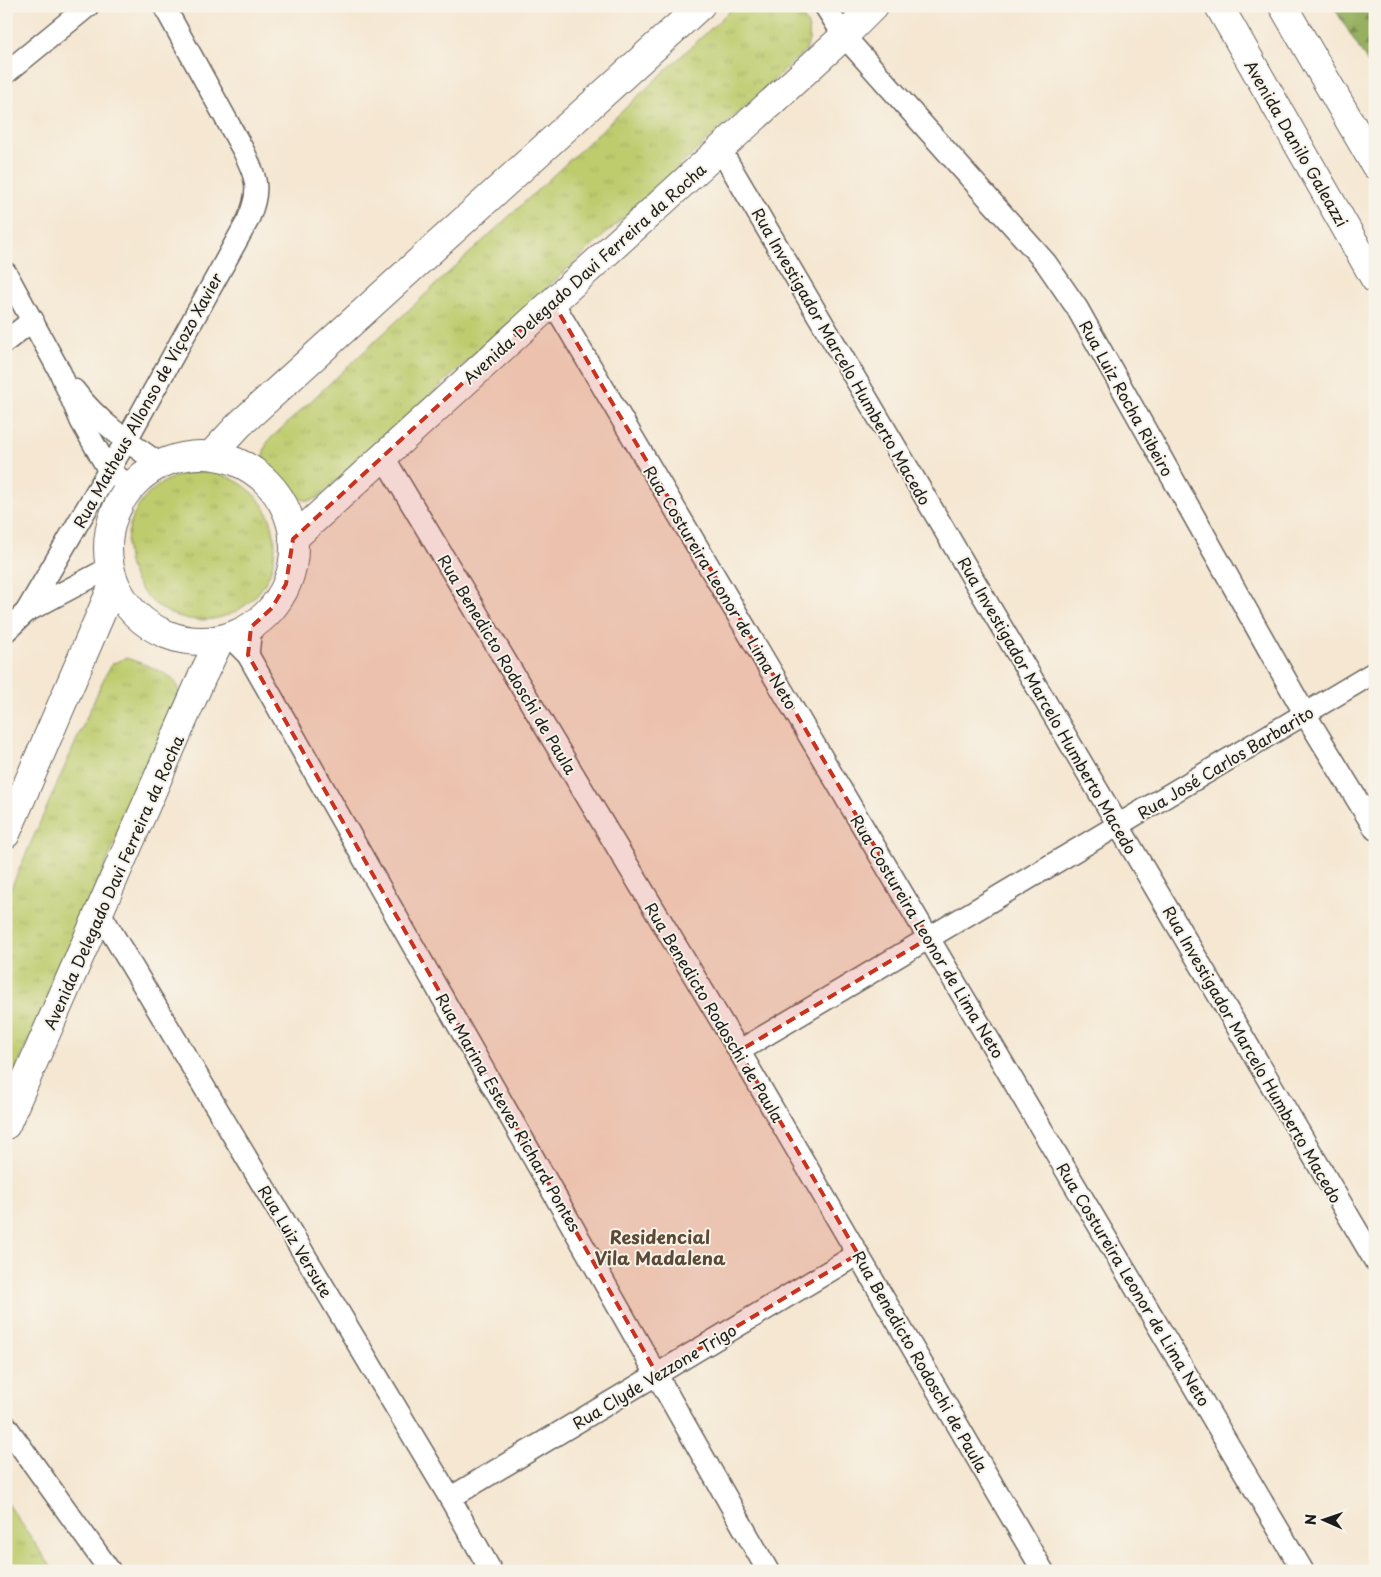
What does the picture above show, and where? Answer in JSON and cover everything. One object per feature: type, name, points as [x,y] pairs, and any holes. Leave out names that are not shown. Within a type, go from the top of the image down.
[{"type":"main road","points":[[211,455],[239,425],[700,6]]},
{"type":"main road","name":"Avenida Delegado Davi Ferreira da Rocha","points":[[293,539],[844,36],[874,6]]},
{"type":"main road","name":"Avenida Danilo Galeazzi","points":[[1219,6],[1375,279]]},
{"type":"main road","points":[[1283,6],[1375,165]]},
{"type":"main road","points":[[193,454],[211,455],[239,463],[263,479],[282,502],[288,515],[293,539],[294,557],[291,571],[280,597],[262,618],[237,640],[187,641],[156,631],[142,622],[121,597],[111,575],[108,550],[109,533],[113,516],[120,500],[139,478],[160,464],[176,458],[193,454]]},
{"type":"main road","points":[[6,834],[111,575]]},
{"type":"main road","name":"Avenida Delegado Davi Ferreira da Rocha","points":[[6,1125],[198,686],[237,640]]},
{"type":"street","points":[[6,73],[88,6]]},
{"type":"street","name":"Rua Matheus Allonso de Viçozo Xavier","points":[[6,631],[26,612],[126,440],[248,220],[255,203],[256,185],[252,167],[164,6]]},
{"type":"street","name":"Rua Luiz Rocha Ribeiro","points":[[825,6],[844,36],[1046,263],[1077,308],[1305,714],[1375,829]]},
{"type":"street","name":"Rua Investigador Marcelo Humberto Macedo","points":[[720,149],[1375,1261]]},
{"type":"street","points":[[6,273],[33,320],[60,372],[81,421],[108,469],[130,487]]},
{"type":"street","name":"Rua Costureira Leonor de Lima Neto","points":[[552,301],[1304,1571]]},
{"type":"street","points":[[6,341],[33,320]]},
{"type":"street","points":[[60,372],[94,413],[126,440],[160,464]]},
{"type":"street","name":"Rua Benedicto Rodoschi de Paula","points":[[383,456],[739,1051],[1043,1571]]},
{"type":"street","name":"Rua Matheus Allonso de Viçozo Xavier","points":[[26,612],[111,575]]},
{"type":"street","name":"Rua Marina Esteves Richard Pontes","points":[[237,640],[658,1374],[768,1571]]},
{"type":"street","name":"Rua José Carlos Barbarito","points":[[739,1051],[1375,672]]},
{"type":"street","name":"Rua Luiz Versute","points":[[100,912],[492,1571]]},
{"type":"street","name":"Rua Clyde Vezzone Trigo","points":[[450,1498],[858,1254]]},
{"type":"street","points":[[6,1426],[110,1571]]},
{"type":"highlighted area","points":[[552,301],[929,938],[739,1051],[858,1254],[657,1374],[248,655],[251,627],[272,608],[286,584],[293,539]]},
{"type":"green space","points":[[735,6],[795,6],[808,26],[809,37],[806,50],[319,497],[312,500],[301,499],[286,487],[274,474],[264,458],[265,447],[269,440]]},
{"type":"green space","points":[[1333,6],[1375,6],[1375,74]]},
{"type":"green space","points":[[201,472],[229,477],[242,484],[253,494],[263,505],[270,518],[275,546],[270,574],[263,587],[253,598],[242,608],[229,615],[201,620],[173,615],[160,608],[149,598],[139,587],[132,574],[127,546],[132,518],[139,505],[149,494],[160,484],[173,477]]},
{"type":"green space","points":[[125,658],[169,676],[176,682],[180,694],[6,1092],[6,899],[105,676],[112,664]]},
{"type":"green space","points":[[6,1501],[54,1571],[6,1571]]},
{"type":"district","name":"Residencial Vila Madalena","points":[[660,1246]]}]
